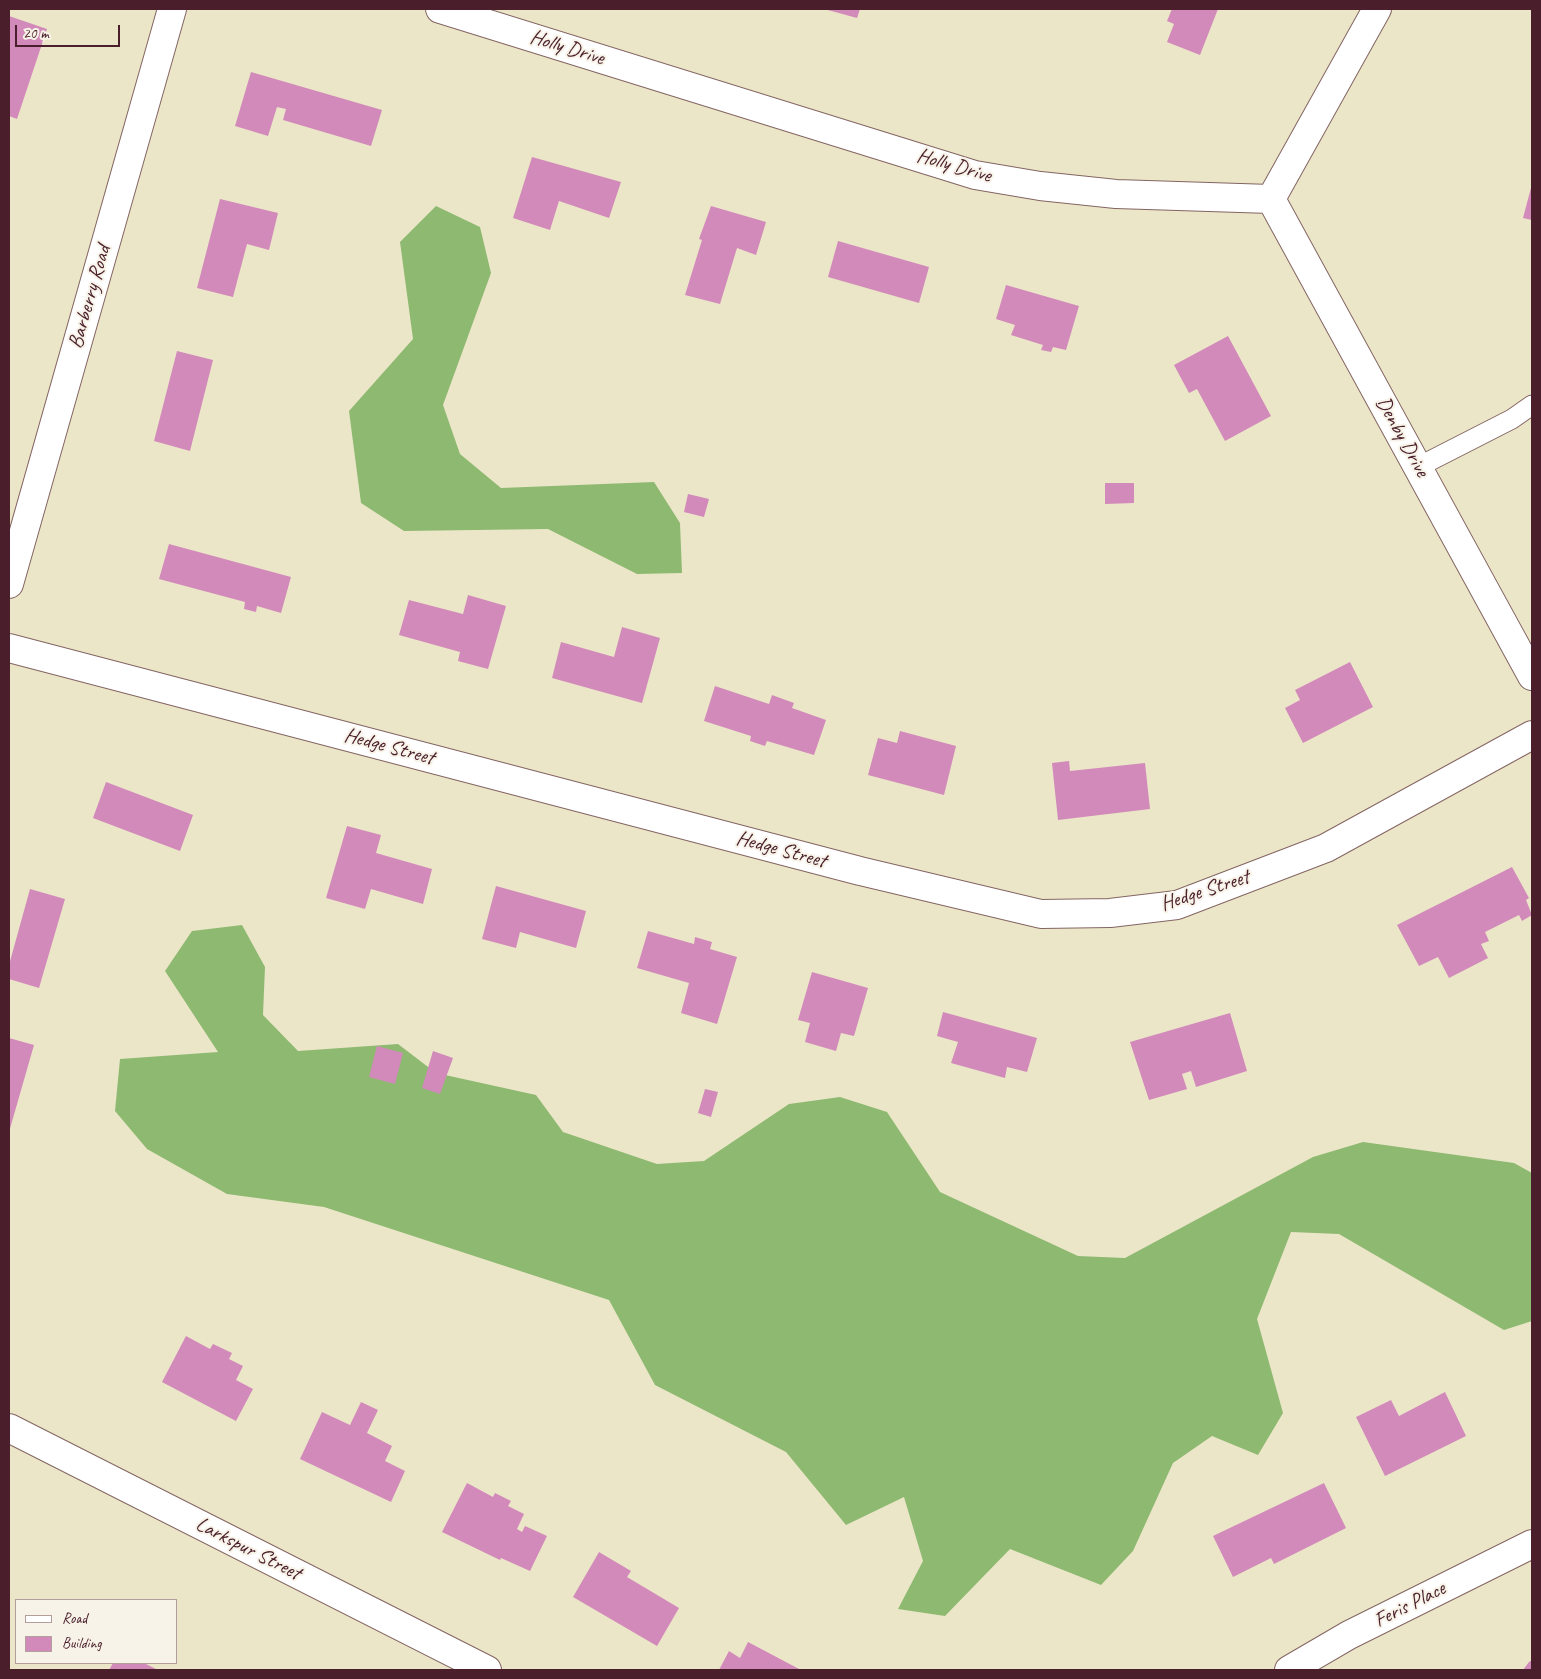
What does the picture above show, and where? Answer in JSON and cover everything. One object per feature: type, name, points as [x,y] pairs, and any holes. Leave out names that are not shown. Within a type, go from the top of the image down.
[{"type":"street","name":"Barberry Road","points":[[9,584],[172,9]]},
{"type":"street","name":"Holly Drive","points":[[440,9],[975,175],[1040,186],[1116,194],[1271,198]]},
{"type":"street","points":[[1271,198],[1377,9]]},
{"type":"street","name":"Denby Drive","points":[[1271,198],[1532,676]]},
{"type":"street","name":"Hedge Street","points":[[9,648],[860,871],[1042,914],[1110,913],[1177,904],[1326,848],[1532,735]]},
{"type":"street","name":"Larkspur Street","points":[[9,1428],[487,1670]]},
{"type":"street","name":"Feris Place","points":[[1289,1670],[1349,1635],[1532,1544]]},
{"type":"lane","points":[[1418,467],[1512,419],[1532,405]]},
{"type":"green space","points":[[436,206],[480,227],[491,273],[443,405],[460,454],[501,488],[654,482],[680,523],[682,573],[637,574],[548,529],[404,531],[361,503],[349,411],[413,339],[400,242]]},
{"type":"green space","points":[[242,925],[265,967],[263,1015],[298,1051],[398,1044],[436,1073],[536,1095],[563,1132],[657,1164],[704,1161],[789,1104],[840,1097],[887,1112],[940,1192],[1078,1256],[1125,1258],[1313,1157],[1363,1142],[1514,1163],[1532,1173],[1532,1321],[1504,1330],[1339,1234],[1291,1232],[1257,1319],[1283,1413],[1258,1455],[1212,1436],[1173,1463],[1133,1551],[1101,1585],[1010,1549],[945,1616],[898,1609],[923,1561],[904,1497],[846,1525],[786,1452],[655,1385],[609,1300],[324,1207],[227,1194],[147,1149],[115,1111],[120,1059],[218,1052],[165,971],[192,931]]},
{"type":"building","points":[[824,9],[860,9],[857,18]]},
{"type":"building","points":[[1172,9],[1218,9],[1200,55],[1167,42],[1174,24],[1167,21]]},
{"type":"building","points":[[9,16],[47,29],[17,119],[9,116]]},
{"type":"building","points":[[251,72],[382,110],[371,146],[283,120],[286,109],[277,107],[268,136],[235,126]]},
{"type":"building","points":[[532,157],[621,182],[609,218],[559,201],[550,230],[513,218]]},
{"type":"building","points":[[1532,184],[1532,220],[1523,218]]},
{"type":"building","points":[[220,199],[278,213],[269,250],[247,244],[233,297],[197,288]]},
{"type":"building","points":[[711,206],[766,222],[756,255],[737,248],[720,304],[685,295],[702,240],[699,239]]},
{"type":"building","points":[[838,241],[929,267],[919,303],[828,277]]},
{"type":"building","points":[[1006,285],[1079,306],[1066,350],[1053,347],[1051,352],[1041,350],[1043,345],[1011,335],[1015,325],[996,319]]},
{"type":"building","points":[[1228,336],[1271,416],[1225,441],[1197,389],[1189,393],[1174,365]]},
{"type":"building","points":[[177,351],[213,360],[190,451],[154,441]]},
{"type":"building","points":[[1105,483],[1134,483],[1134,503],[1105,504]]},
{"type":"building","points":[[688,494],[709,499],[704,517],[684,512]]},
{"type":"building","points":[[169,544],[291,577],[281,613],[257,606],[256,612],[244,609],[245,602],[159,579]]},
{"type":"building","points":[[468,595],[506,606],[488,669],[458,661],[460,652],[399,635],[409,600],[463,614]]},
{"type":"building","points":[[622,627],[660,638],[642,703],[552,678],[561,642],[614,657]]},
{"type":"building","points":[[1350,662],[1373,707],[1303,743],[1285,708],[1300,700],[1295,690]]},
{"type":"building","points":[[715,686],[769,704],[772,695],[794,703],[792,708],[826,720],[814,755],[767,741],[765,746],[750,741],[751,736],[704,721]]},
{"type":"building","points":[[900,731],[956,746],[944,795],[868,775],[878,738],[897,743]]},
{"type":"building","points":[[1069,761],[1070,771],[1145,763],[1150,809],[1058,820],[1052,763]]},
{"type":"building","points":[[106,782],[193,815],[180,851],[93,818]]},
{"type":"building","points":[[347,826],[381,835],[376,853],[432,869],[423,904],[371,889],[365,909],[326,898]]},
{"type":"building","points":[[1512,867],[1529,898],[1526,900],[1532,915],[1522,921],[1519,915],[1485,932],[1489,941],[1481,944],[1488,958],[1449,978],[1438,957],[1419,966],[1397,925]]},
{"type":"building","points":[[496,886],[586,911],[576,948],[520,932],[516,948],[482,939]]},
{"type":"building","points":[[30,889],[65,899],[39,988],[9,979],[9,965]]},
{"type":"building","points":[[648,931],[694,944],[695,937],[712,942],[710,949],[737,957],[717,1024],[681,1013],[689,983],[637,968]]},
{"type":"building","points":[[812,972],[868,988],[854,1036],[841,1033],[836,1051],[805,1042],[810,1023],[798,1020]]},
{"type":"building","points":[[943,1012],[1037,1038],[1027,1072],[1007,1067],[1005,1078],[951,1063],[958,1042],[937,1036]]},
{"type":"building","points":[[1230,1013],[1247,1071],[1196,1087],[1191,1071],[1182,1074],[1187,1089],[1149,1100],[1130,1042]]},
{"type":"building","points":[[9,1038],[34,1045],[9,1132]]},
{"type":"building","points":[[377,1046],[403,1053],[395,1084],[369,1077]]},
{"type":"building","points":[[433,1051],[453,1058],[440,1094],[422,1088]]},
{"type":"building","points":[[705,1089],[718,1092],[711,1117],[698,1113]]},
{"type":"building","points":[[186,1336],[210,1349],[213,1344],[232,1353],[229,1359],[243,1366],[236,1380],[253,1389],[236,1421],[162,1382]]},
{"type":"building","points":[[1445,1392],[1466,1436],[1385,1476],[1356,1417],[1391,1400],[1399,1416]]},
{"type":"building","points":[[361,1402],[378,1410],[367,1433],[392,1446],[385,1461],[405,1471],[391,1502],[300,1459],[322,1412],[350,1425]]},
{"type":"building","points":[[467,1483],[493,1497],[495,1493],[511,1501],[508,1506],[524,1514],[517,1529],[522,1532],[525,1526],[547,1536],[530,1571],[501,1558],[500,1560],[442,1532]]},
{"type":"building","points":[[1324,1483],[1346,1528],[1274,1564],[1271,1558],[1233,1577],[1213,1536]]},
{"type":"building","points":[[599,1552],[631,1571],[627,1577],[679,1608],[657,1646],[573,1597]]},
{"type":"building","points":[[748,1642],[801,1670],[719,1670],[729,1651],[740,1658]]},
{"type":"building","points":[[1532,1660],[1532,1670],[1523,1670],[1529,1662]]},
{"type":"building","points":[[112,1664],[146,1664],[158,1670],[109,1670]]}]
